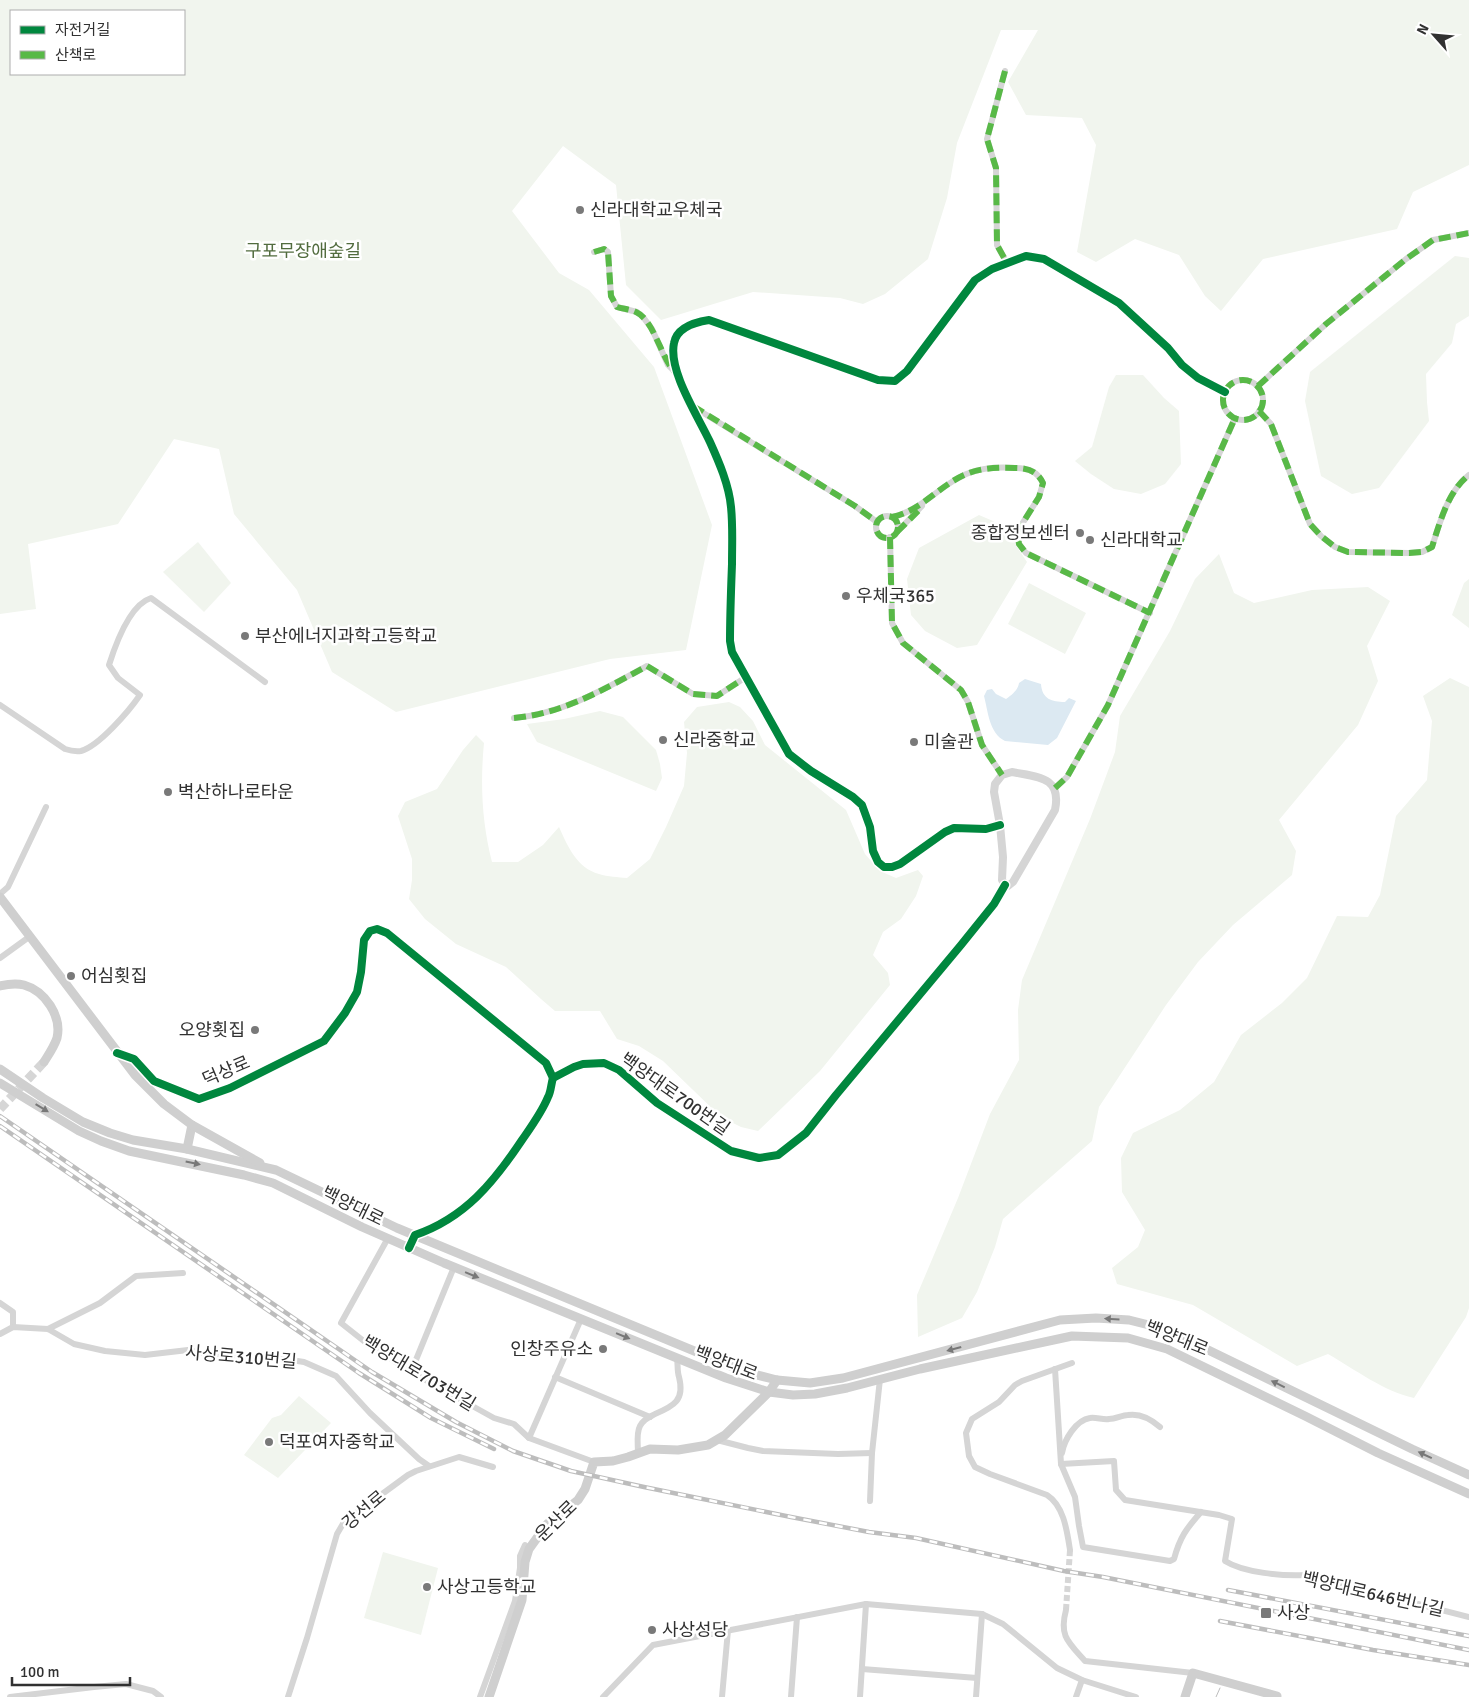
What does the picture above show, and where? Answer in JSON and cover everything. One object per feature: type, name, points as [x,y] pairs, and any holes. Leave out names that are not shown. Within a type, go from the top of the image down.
[{"type":"main road","name":"덕상로","points":[[0,895],[29,937],[145,1087],[192,1125],[241,1153],[276,1170]]},
{"type":"main road","points":[[0,986],[13,984],[25,986],[43,997],[51,1006],[56,1016],[57,1037],[53,1049],[44,1062]]},
{"type":"main road","name":"백양대로","points":[[0,1068],[43,1098],[83,1122],[133,1140],[187,1149],[276,1170],[415,1235],[744,1372],[777,1380],[810,1383],[843,1378],[1060,1320],[1096,1318],[1129,1320],[1165,1329],[1469,1475]]},
{"type":"main road","name":"백양대로","points":[[0,1082],[79,1131],[101,1141],[129,1150],[239,1173],[272,1183],[409,1248],[454,1267],[726,1378],[769,1392],[792,1395],[815,1394],[1072,1336],[1128,1338],[1168,1349],[1378,1453],[1469,1494]]},
{"type":"main road","points":[[187,1149],[192,1125]]},
{"type":"main road","points":[[594,1462],[613,1461],[650,1449],[692,1449],[708,1445],[725,1435],[769,1392],[777,1380]]},
{"type":"main road","name":"운산로","points":[[489,1697],[522,1600],[528,1549],[548,1524],[582,1495],[594,1462]]},
{"type":"main road","points":[[1185,1697],[1193,1673],[1276,1697]]},
{"type":"street","points":[[1005,71],[987,139],[996,168],[998,244],[1007,263]]},
{"type":"street","points":[[1258,386],[1326,324],[1406,259],[1433,240],[1469,233]]},
{"type":"street","points":[[594,252],[604,249],[608,252],[611,296],[617,307],[637,312],[643,317],[652,329],[668,365],[677,374]]},
{"type":"street","points":[[1000,825],[986,829],[954,828],[945,832],[900,864],[884,867],[878,862],[873,850],[870,827],[862,805],[789,754],[732,652],[730,641],[731,506],[724,479],[710,442],[677,374],[673,356],[674,342],[679,332],[695,322],[709,320],[878,380],[896,381],[907,371],[975,280],[992,269],[1026,256],[1044,259],[1120,303],[1168,348],[1182,365],[1198,378],[1225,392]]},
{"type":"street","points":[[1244,380],[1258,386],[1263,400],[1260,411],[1251,419],[1243,420],[1229,414],[1225,408],[1224,400],[1225,392],[1230,386],[1236,381],[1244,380]]},
{"type":"street","points":[[692,406],[855,506],[877,522]]},
{"type":"street","points":[[1260,411],[1271,424],[1310,524],[1334,547],[1348,552],[1408,553],[1422,552],[1432,547],[1440,520],[1453,493],[1469,475]]},
{"type":"street","points":[[1005,885],[1002,880],[1000,825],[994,792],[995,784],[1002,775],[1012,772],[1047,781],[1055,788],[1067,777],[1108,705],[1236,418]]},
{"type":"street","points":[[926,500],[897,532],[890,537],[878,534],[877,522],[884,516],[892,517],[908,512],[953,481],[970,472],[1026,468],[1039,474],[1043,483],[1040,497],[1017,532],[1019,544],[1026,553],[1150,613]]},
{"type":"street","points":[[892,517],[897,523],[897,532]]},
{"type":"street","points":[[890,537],[892,623],[903,643],[961,690],[968,702],[982,745],[1002,775]]},
{"type":"street","points":[[0,705],[66,749],[77,752],[95,744],[131,709],[140,695],[118,678],[109,666],[120,634],[140,605],[151,598],[265,682]]},
{"type":"street","points":[[514,718],[561,709],[613,685],[647,666],[693,694],[717,696],[746,678]]},
{"type":"street","name":"백양대로700번길","points":[[553,1078],[583,1064],[604,1063],[619,1070],[657,1103],[730,1151],[759,1158],[778,1155],[806,1133],[994,904],[1005,885],[1008,886],[1013,882],[1055,810],[1057,798],[1055,788]]},
{"type":"street","name":"덕상로","points":[[0,895],[8,887],[46,806]]},
{"type":"street","name":"덕상로","points":[[117,1053],[134,1059],[154,1081],[199,1099],[230,1088],[324,1041],[345,1013],[357,992],[362,972],[364,940],[370,931],[377,929],[387,933],[546,1063],[553,1078]]},
{"type":"street","points":[[0,958],[29,937]]},
{"type":"street","points":[[409,1248],[415,1235],[432,1229],[461,1210],[485,1190],[501,1171],[534,1122],[549,1097],[553,1078]]},
{"type":"street","name":"백양대로703번길","points":[[388,1238],[342,1323],[365,1342],[411,1372],[494,1418],[514,1424],[529,1438],[594,1462]]},
{"type":"street","points":[[411,1372],[454,1267]]},
{"type":"street","name":"사상로310번길","points":[[48,1329],[100,1303],[136,1276],[183,1273]]},
{"type":"street","points":[[0,1303],[13,1312],[13,1327],[0,1334]]},
{"type":"street","points":[[529,1438],[580,1319]]},
{"type":"street","name":"사상로310번길","points":[[13,1327],[48,1329],[74,1344],[105,1351],[145,1355],[188,1350],[225,1358],[278,1358],[304,1362],[336,1376],[370,1413],[429,1466]]},
{"type":"street","name":"백양대로","points":[[650,1417],[671,1407],[677,1401],[681,1392],[677,1358]]},
{"type":"street","points":[[1070,1550],[1064,1521],[1057,1503],[1047,1495],[975,1467],[968,1456],[966,1433],[972,1419],[999,1402],[1015,1385],[1072,1363]]},
{"type":"street","points":[[1056,1369],[1061,1464],[1075,1497],[1083,1547],[1170,1561],[1174,1559],[1184,1531],[1201,1512]]},
{"type":"street","points":[[555,1378],[650,1417]]},
{"type":"street","points":[[870,1501],[872,1453],[880,1380]]},
{"type":"street","points":[[1061,1464],[1063,1448],[1069,1436],[1078,1424],[1089,1418],[1106,1420],[1128,1415],[1141,1415],[1160,1427]]},
{"type":"street","points":[[638,1454],[639,1428],[645,1418],[650,1417]]},
{"type":"street","points":[[717,1440],[763,1451],[838,1454],[872,1453]]},
{"type":"street","name":"강선로","points":[[288,1697],[307,1638],[336,1534],[344,1522],[408,1475],[429,1466],[459,1456],[493,1467]]},
{"type":"street","name":"백양대로646번나길","points":[[1061,1464],[1114,1461],[1116,1490],[1125,1500],[1219,1515],[1232,1520],[1225,1561],[1235,1566],[1283,1576],[1305,1575],[1469,1617]]},
{"type":"street","points":[[480,1697],[515,1601],[520,1556],[525,1544]]},
{"type":"street","points":[[860,1697],[866,1604]]},
{"type":"street","points":[[603,1697],[653,1645],[866,1604],[982,1614],[1002,1624],[1057,1668],[1082,1680],[1136,1697]]},
{"type":"street","points":[[1066,1610],[1062,1624],[1067,1641],[1085,1661],[1193,1673]]},
{"type":"street","points":[[976,1697],[982,1614]]},
{"type":"street","points":[[791,1697],[797,1616]]},
{"type":"street","points":[[722,1697],[728,1630]]},
{"type":"street","points":[[862,1668],[977,1678]]},
{"type":"street","points":[[1076,1697],[1082,1680]]},
{"type":"street","points":[[10,1697],[126,1684],[153,1691],[161,1697]]},
{"type":"green space","name":"구포무장애숲길","points":[[0,0],[1469,0],[1469,165],[1413,192],[1397,229],[1263,259],[1221,311],[1205,296],[1179,255],[1135,239],[1096,262],[1077,252],[1096,145],[1082,118],[1026,115],[1008,82],[1038,30],[1001,30],[957,143],[947,198],[928,259],[885,294],[863,304],[840,298],[753,292],[661,320],[626,285],[616,185],[563,146],[512,211],[559,273],[589,290],[654,367],[712,525],[686,650],[610,659],[396,712],[332,672],[297,590],[234,514],[219,449],[174,439],[118,524],[28,544],[36,609],[0,614]]},
{"type":"green space","points":[[1455,256],[1469,258],[1469,316],[1456,324],[1452,343],[1426,374],[1429,421],[1379,488],[1352,494],[1321,476],[1305,401],[1310,372]]},
{"type":"green space","points":[[1116,375],[1143,375],[1179,411],[1181,464],[1165,484],[1141,494],[1114,489],[1075,461],[1092,447],[1109,387]]},
{"type":"green space","points":[[979,515],[993,521],[1011,533],[1017,547],[1027,562],[977,645],[957,648],[925,631],[911,615],[907,579],[919,548]]},
{"type":"green space","points":[[198,542],[231,583],[204,612],[163,572]]},
{"type":"green space","points":[[1219,554],[1234,593],[1254,603],[1312,590],[1368,587],[1390,601],[1367,646],[1378,681],[1358,725],[1279,820],[1296,851],[1292,875],[1233,925],[1198,962],[1166,1005],[1099,1107],[1092,1141],[1003,1219],[995,1247],[977,1292],[962,1318],[918,1337],[917,1295],[958,1198],[990,1114],[1019,1060],[1018,1010],[1022,980],[1090,819],[1115,752],[1120,716],[1170,631],[1195,579]]},
{"type":"green space","points":[[1469,579],[1469,628],[1452,615],[1464,583]]},
{"type":"green space","points":[[1029,583],[1086,613],[1065,654],[1008,624]]},
{"type":"green space","points":[[1450,678],[1469,687],[1469,1308],[1466,1317],[1414,1398],[1381,1385],[1328,1354],[1297,1366],[1193,1305],[1117,1284],[1112,1268],[1138,1247],[1145,1230],[1122,1192],[1121,1158],[1133,1133],[1180,1110],[1214,1082],[1241,1035],[1282,1003],[1307,978],[1337,916],[1368,917],[1380,895],[1396,816],[1427,780],[1432,721],[1423,696]]},
{"type":"green space","points":[[729,702],[740,707],[753,721],[765,745],[846,810],[865,854],[880,871],[896,878],[918,870],[923,876],[916,896],[901,919],[883,932],[873,955],[888,973],[890,985],[820,1071],[758,1131],[741,1127],[721,1117],[663,1061],[639,1046],[617,1039],[600,1011],[555,1011],[506,967],[456,944],[425,919],[409,899],[412,880],[412,859],[398,816],[405,802],[437,789],[463,750],[476,735],[484,743],[483,803],[486,833],[492,862],[518,862],[543,845],[559,827],[574,856],[585,867],[602,875],[627,878],[650,859],[684,786],[687,753],[684,722],[697,707]]},
{"type":"green space","points":[[600,711],[623,717],[656,750],[662,778],[656,791],[537,742],[527,724],[564,719]]},
{"type":"green space","points":[[299,1396],[331,1423],[278,1478],[244,1455],[272,1418],[281,1415]]},
{"type":"green space","points":[[383,1552],[438,1568],[421,1635],[364,1618]]},
{"type":"shaded area","points":[[1025,679],[1041,684],[1043,693],[1048,699],[1065,702],[1069,698],[1076,701],[1057,738],[1048,745],[1005,741],[992,727],[984,696],[987,690],[992,689],[996,694],[1006,699],[1014,692],[1019,683]]},
{"type":"tunnel","points":[[0,1109],[44,1062]]},
{"type":"tunnel","points":[[1066,1610],[1070,1550]]},
{"type":"tram line","points":[[1216,1697],[1220,1688]]},
{"type":"railway","points":[[0,1116],[372,1372],[456,1422],[513,1451],[571,1471],[644,1487],[869,1532],[916,1538],[1064,1571],[1103,1577],[1469,1650]]},
{"type":"railway","points":[[0,1126],[359,1373],[431,1418],[494,1449]]},
{"type":"railway","points":[[1228,1590],[1469,1636]]},
{"type":"railway","points":[[1220,1621],[1373,1650],[1469,1665]]},
{"type":"marked path","points":[[1005,71],[987,139],[996,168],[997,245],[1007,263]]},
{"type":"marked path","points":[[1258,386],[1326,324],[1406,259],[1433,240],[1469,233]]},
{"type":"marked path","points":[[594,252],[604,249],[608,252],[611,296],[617,307],[634,311],[642,316],[653,331],[670,366],[675,372]]},
{"type":"marked path","points":[[1243,380],[1257,386],[1263,400],[1257,414],[1243,420],[1229,414],[1223,400],[1229,386],[1243,380]]},
{"type":"marked path","points":[[693,406],[855,506],[877,522]]},
{"type":"marked path","points":[[1259,411],[1271,424],[1310,524],[1335,547],[1348,552],[1409,553],[1422,552],[1432,547],[1450,498],[1455,489],[1469,475]]},
{"type":"marked path","points":[[1055,788],[1067,777],[1108,705],[1235,418]]},
{"type":"marked path","points":[[892,517],[913,509],[949,483],[969,473],[998,468],[1028,470],[1035,473],[1043,483],[1039,497],[1017,532],[1019,544],[1026,553],[1150,613]]},
{"type":"marked path","points":[[897,532],[920,509]]},
{"type":"marked path","points":[[887,516],[895,519],[898,527],[895,535],[887,538],[879,535],[876,527],[879,519],[887,516]]},
{"type":"marked path","points":[[890,537],[892,623],[903,643],[961,690],[968,702],[982,745],[1002,775]]},
{"type":"marked path","points":[[514,718],[532,716],[566,706],[599,692],[647,666],[693,694],[717,696],[746,677]]},
{"type":"cycle path","points":[[1000,825],[986,829],[954,828],[945,832],[900,864],[884,867],[878,862],[873,851],[870,827],[862,805],[789,754],[732,652],[730,641],[732,564],[732,514],[730,499],[717,458],[685,393],[675,367],[673,354],[676,338],[688,326],[709,320],[878,380],[895,381],[907,371],[975,280],[992,269],[1026,256],[1044,259],[1119,303],[1168,348],[1182,365],[1198,378],[1225,392]]},
{"type":"cycle path","points":[[409,1248],[415,1235],[449,1219],[477,1197],[500,1170],[540,1114],[549,1095],[553,1078],[583,1064],[604,1063],[619,1070],[657,1103],[731,1151],[759,1158],[778,1155],[806,1133],[994,904],[1005,885]]},
{"type":"cycle path","points":[[117,1053],[134,1059],[154,1081],[199,1099],[230,1088],[324,1041],[345,1013],[357,992],[364,940],[370,931],[377,929],[387,933],[546,1063],[553,1078]]},
{"type":"place","name":"신라대학교우체국","points":[[580,210]]},
{"type":"place","name":"종합정보센터","points":[[1080,533]]},
{"type":"place","name":"신라대학교","points":[[1090,540]]},
{"type":"place","name":"우체국365","points":[[846,596]]},
{"type":"place","name":"부산에너지과학고등학교","points":[[245,636]]},
{"type":"place","name":"신라중학교","points":[[663,740]]},
{"type":"place","name":"미술관","points":[[914,742]]},
{"type":"place","name":"벽산하나로타운","points":[[168,792]]},
{"type":"place","name":"어심횟집","points":[[71,976]]},
{"type":"place","name":"오양횟집","points":[[255,1030]]},
{"type":"place","name":"인창주유소","points":[[603,1349]]},
{"type":"place","name":"덕포여자중학교","points":[[269,1442]]},
{"type":"place","name":"사상고등학교","points":[[427,1587]]},
{"type":"place","name":"사상","points":[[1266,1613]]},
{"type":"place","name":"사상성당","points":[[652,1630]]}]
